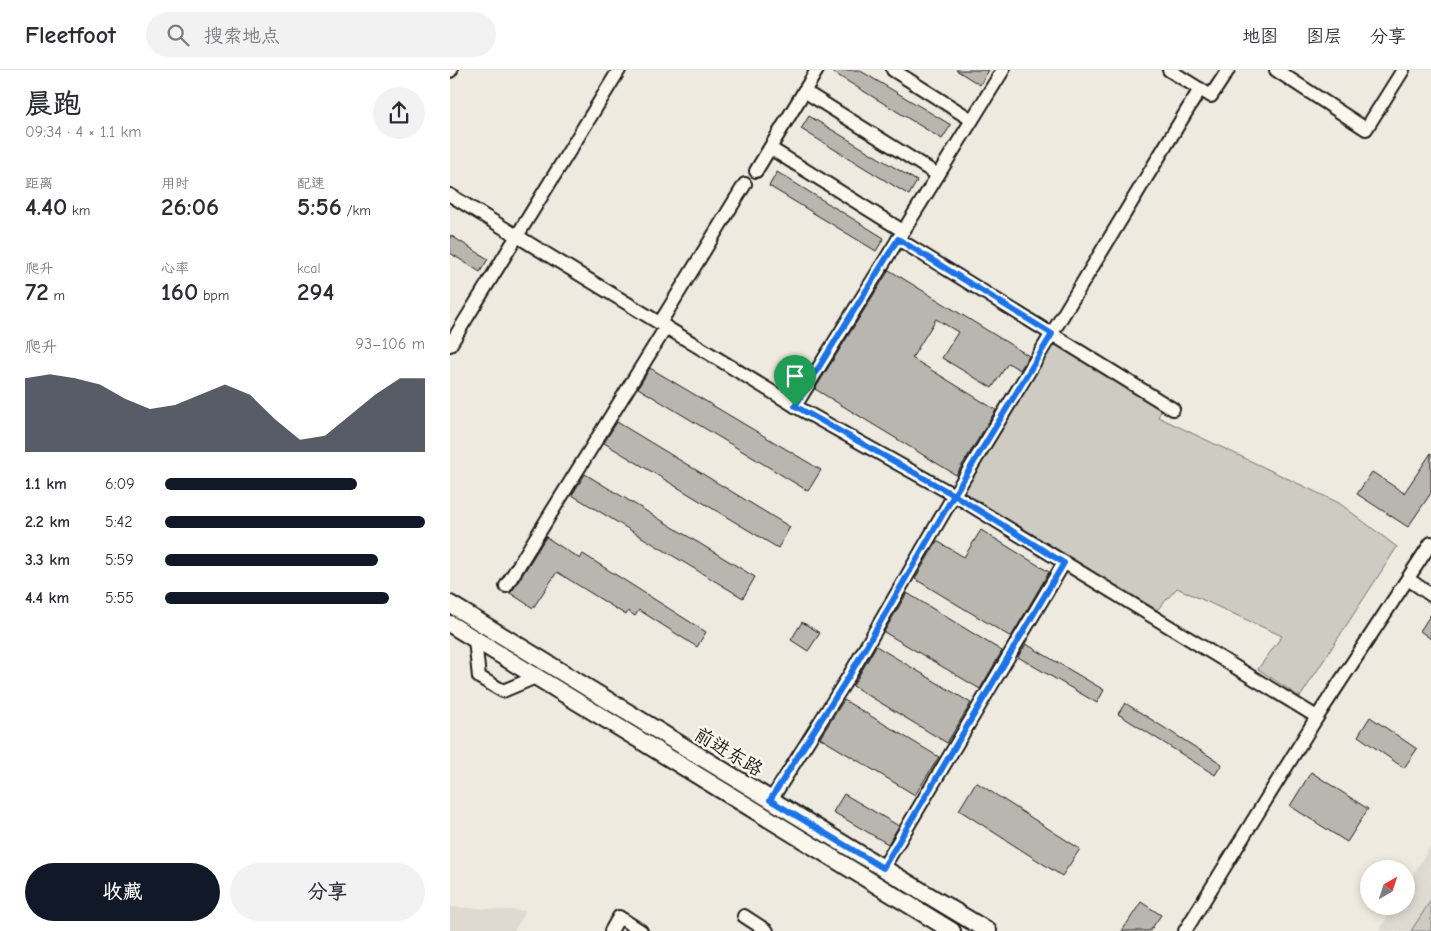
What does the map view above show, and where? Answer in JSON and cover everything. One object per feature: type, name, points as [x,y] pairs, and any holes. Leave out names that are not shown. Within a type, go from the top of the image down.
[{"type":"main road","name":"前进东路","points":[[450,604],[988,931]]},
{"type":"main road","name":"前进东路","points":[[450,624],[952,931]]},
{"type":"street","points":[[450,344],[619,70]]},
{"type":"street","points":[[756,171],[817,70]]},
{"type":"street","points":[[893,70],[972,120]]},
{"type":"street","points":[[795,406],[1003,70]]},
{"type":"street","points":[[1169,70],[1211,96],[1228,70]]},
{"type":"street","points":[[1276,70],[1366,130],[1403,70]]},
{"type":"street","points":[[770,800],[849,676],[954,495],[1200,89]]},
{"type":"street","points":[[804,91],[938,175]]},
{"type":"street","points":[[770,148],[1052,334],[1173,409]]},
{"type":"street","points":[[506,586],[663,325],[745,184]]},
{"type":"street","points":[[450,195],[795,406],[954,495],[1318,718]]},
{"type":"street","points":[[1185,931],[1318,718],[1431,543]]},
{"type":"street","points":[[883,868],[1064,563]]},
{"type":"street","points":[[1408,579],[1431,595]]},
{"type":"street","points":[[475,640],[479,677],[503,691],[536,677]]},
{"type":"street","points":[[744,916],[767,931]]},
{"type":"street","points":[[611,931],[619,917],[642,931]]},
{"type":"shaded area","points":[[1054,340],[1163,407],[1158,417],[1339,503],[1397,547],[1300,697],[1258,669],[1282,636],[1177,588],[1157,610],[963,494]]},
{"type":"shaded area","points":[[1431,845],[1431,931],[1379,931],[1389,915],[1415,915],[1415,871]]},
{"type":"shaded area","points":[[1431,900],[1431,931],[1411,931]]},
{"type":"shaded area","points":[[450,907],[526,911],[514,931],[450,931]]},
{"type":"building","points":[[829,70],[859,70],[951,125],[942,139]]},
{"type":"building","points":[[956,70],[989,70],[980,85]]},
{"type":"building","points":[[809,116],[917,181],[909,195],[801,129]]},
{"type":"building","points":[[777,172],[884,238],[876,251],[769,186]]},
{"type":"building","points":[[450,235],[488,259],[480,272],[450,253]]},
{"type":"building","points":[[889,270],[1029,356],[1020,370],[1008,363],[992,388],[942,358],[958,332],[936,319],[912,358],[996,410],[956,475],[815,389]]},
{"type":"building","points":[[650,368],[821,470],[808,491],[638,388]]},
{"type":"building","points":[[617,422],[790,527],[778,548],[604,443]]},
{"type":"building","points":[[1431,453],[1431,493],[1408,527],[1357,494],[1372,472],[1404,493]]},
{"type":"building","points":[[585,474],[755,577],[743,598],[572,495]]},
{"type":"building","points":[[981,530],[1049,572],[1011,637],[915,579],[937,541],[964,557]]},
{"type":"building","points":[[546,537],[580,559],[583,554],[706,632],[697,647],[639,610],[635,616],[628,611],[626,615],[557,572],[533,608],[510,593]]},
{"type":"building","points":[[907,593],[1002,651],[980,689],[884,632]]},
{"type":"building","points":[[1431,614],[1431,639],[1420,631]]},
{"type":"building","points":[[802,622],[820,633],[808,651],[791,640]]},
{"type":"building","points":[[1026,644],[1104,690],[1097,703],[1018,657]]},
{"type":"building","points":[[876,646],[971,703],[947,743],[853,686]]},
{"type":"building","points":[[844,700],[939,757],[915,795],[820,738]]},
{"type":"building","points":[[1125,703],[1222,764],[1215,775],[1118,714]]},
{"type":"building","points":[[1370,717],[1417,749],[1404,768],[1358,736]]},
{"type":"building","points":[[1311,772],[1368,809],[1347,842],[1290,806]]},
{"type":"building","points":[[976,782],[1080,849],[1062,876],[959,810]]},
{"type":"building","points":[[844,794],[899,826],[888,844],[833,812]]},
{"type":"building","points":[[1141,902],[1161,915],[1150,931],[1122,931]]},
{"type":"route","points":[[795,406],[898,239],[1052,334],[954,495],[1064,563],[883,868],[770,800],[849,676],[954,495],[795,406]]}]
